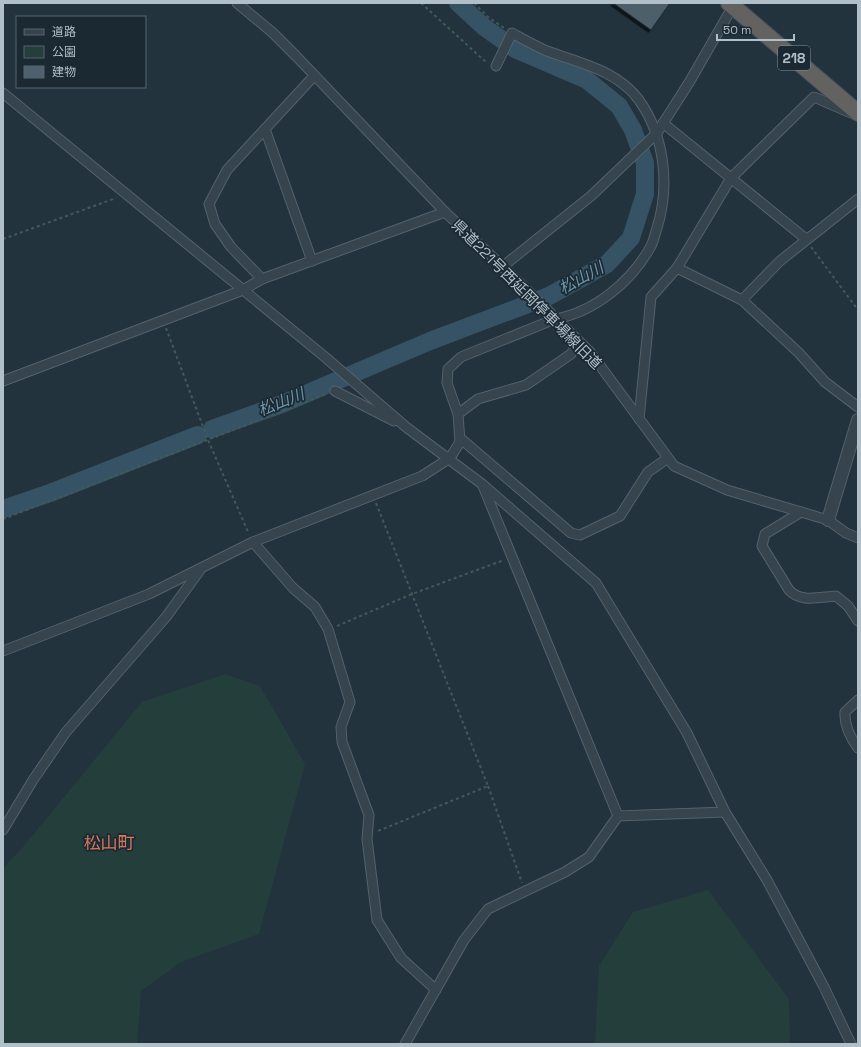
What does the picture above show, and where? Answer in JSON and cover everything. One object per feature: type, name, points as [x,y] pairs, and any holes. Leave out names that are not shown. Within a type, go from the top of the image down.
[{"type":"highway","name":"218","points":[[731,4],[858,115]]},
{"type":"street","name":"県道221号西延岡停車場線旧道","points":[[237,3],[273,33],[445,212],[590,352],[674,466],[727,490],[828,520],[846,533],[858,538]]},
{"type":"street","points":[[502,267],[591,196],[656,133],[690,81],[731,4]]},
{"type":"street","points":[[3,651],[149,594],[253,542],[422,476],[450,458],[460,442],[458,414],[447,383],[448,369],[461,357],[555,319],[570,316],[607,297],[631,273],[651,245],[661,213],[664,171],[656,133],[639,100],[617,79],[582,62],[546,50],[512,33],[496,66]]},
{"type":"street","points":[[262,279],[231,247],[214,224],[208,204],[227,170],[314,76]]},
{"type":"street","points":[[3,93],[325,357],[406,427],[450,458],[482,484],[596,583],[687,733],[725,812],[767,880],[824,987],[852,1044]]},
{"type":"street","points":[[639,419],[651,297],[677,268],[731,178],[814,97],[858,115]]},
{"type":"street","points":[[663,123],[806,239]]},
{"type":"street","points":[[265,130],[312,261]]},
{"type":"street","points":[[742,300],[780,261],[858,199]]},
{"type":"street","points":[[3,381],[163,319],[243,290],[262,279],[445,212]]},
{"type":"street","points":[[677,268],[742,300],[799,353],[825,382],[858,407]]},
{"type":"street","points":[[458,414],[478,399],[526,385],[571,354],[579,342]]},
{"type":"street","points":[[335,391],[406,427]]},
{"type":"street","points":[[828,520],[858,420]]},
{"type":"street","points":[[460,438],[571,532],[580,535],[620,516],[648,472],[668,458]]},
{"type":"street","points":[[482,484],[513,556],[618,816]]},
{"type":"street","points":[[801,512],[765,534],[762,546],[789,590],[795,596],[803,599],[836,596],[848,606],[858,621]]},
{"type":"street","points":[[253,542],[293,588],[315,607],[328,629],[350,702],[341,727],[342,742],[369,815],[367,835],[370,875],[377,920],[401,958],[436,990]]},
{"type":"street","points":[[3,830],[33,780],[66,732],[166,617],[201,568]]},
{"type":"street","points":[[858,700],[845,712],[844,720],[851,738],[858,748]]},
{"type":"street","points":[[618,816],[725,812]]},
{"type":"street","points":[[405,1044],[464,940],[488,909],[565,872],[589,857],[618,816]]},
{"type":"path","points":[[421,3],[486,63],[496,66]]},
{"type":"path","points":[[474,3],[488,17],[512,33]]},
{"type":"path","points":[[3,239],[126,194]]},
{"type":"path","points":[[806,239],[858,310]]},
{"type":"path","points":[[163,319],[208,440],[253,542]]},
{"type":"path","points":[[3,519],[335,391]]},
{"type":"path","points":[[372,495],[488,786],[524,892]]},
{"type":"path","points":[[328,629],[412,594],[513,556]]},
{"type":"path","points":[[367,835],[488,786]]},
{"type":"green space","points":[[225,674],[260,686],[305,764],[259,934],[181,962],[141,991],[137,1044],[3,1044],[3,868],[23,847],[142,702]]},
{"type":"green space","points":[[708,890],[789,999],[790,1044],[595,1044],[599,966],[633,912]]},
{"type":"building","points":[[613,3],[670,3],[651,30]]},
{"type":"waterway","name":"松山川","points":[[212,429],[282,404],[430,341],[549,296],[607,264],[631,238],[645,194],[645,163],[633,130],[619,106],[587,80],[515,49],[484,27],[458,3]]},
{"type":"waterway","name":"松山川","points":[[3,509],[50,493],[198,435]]},
{"type":"district","name":"松山町","points":[[109,843]]}]
